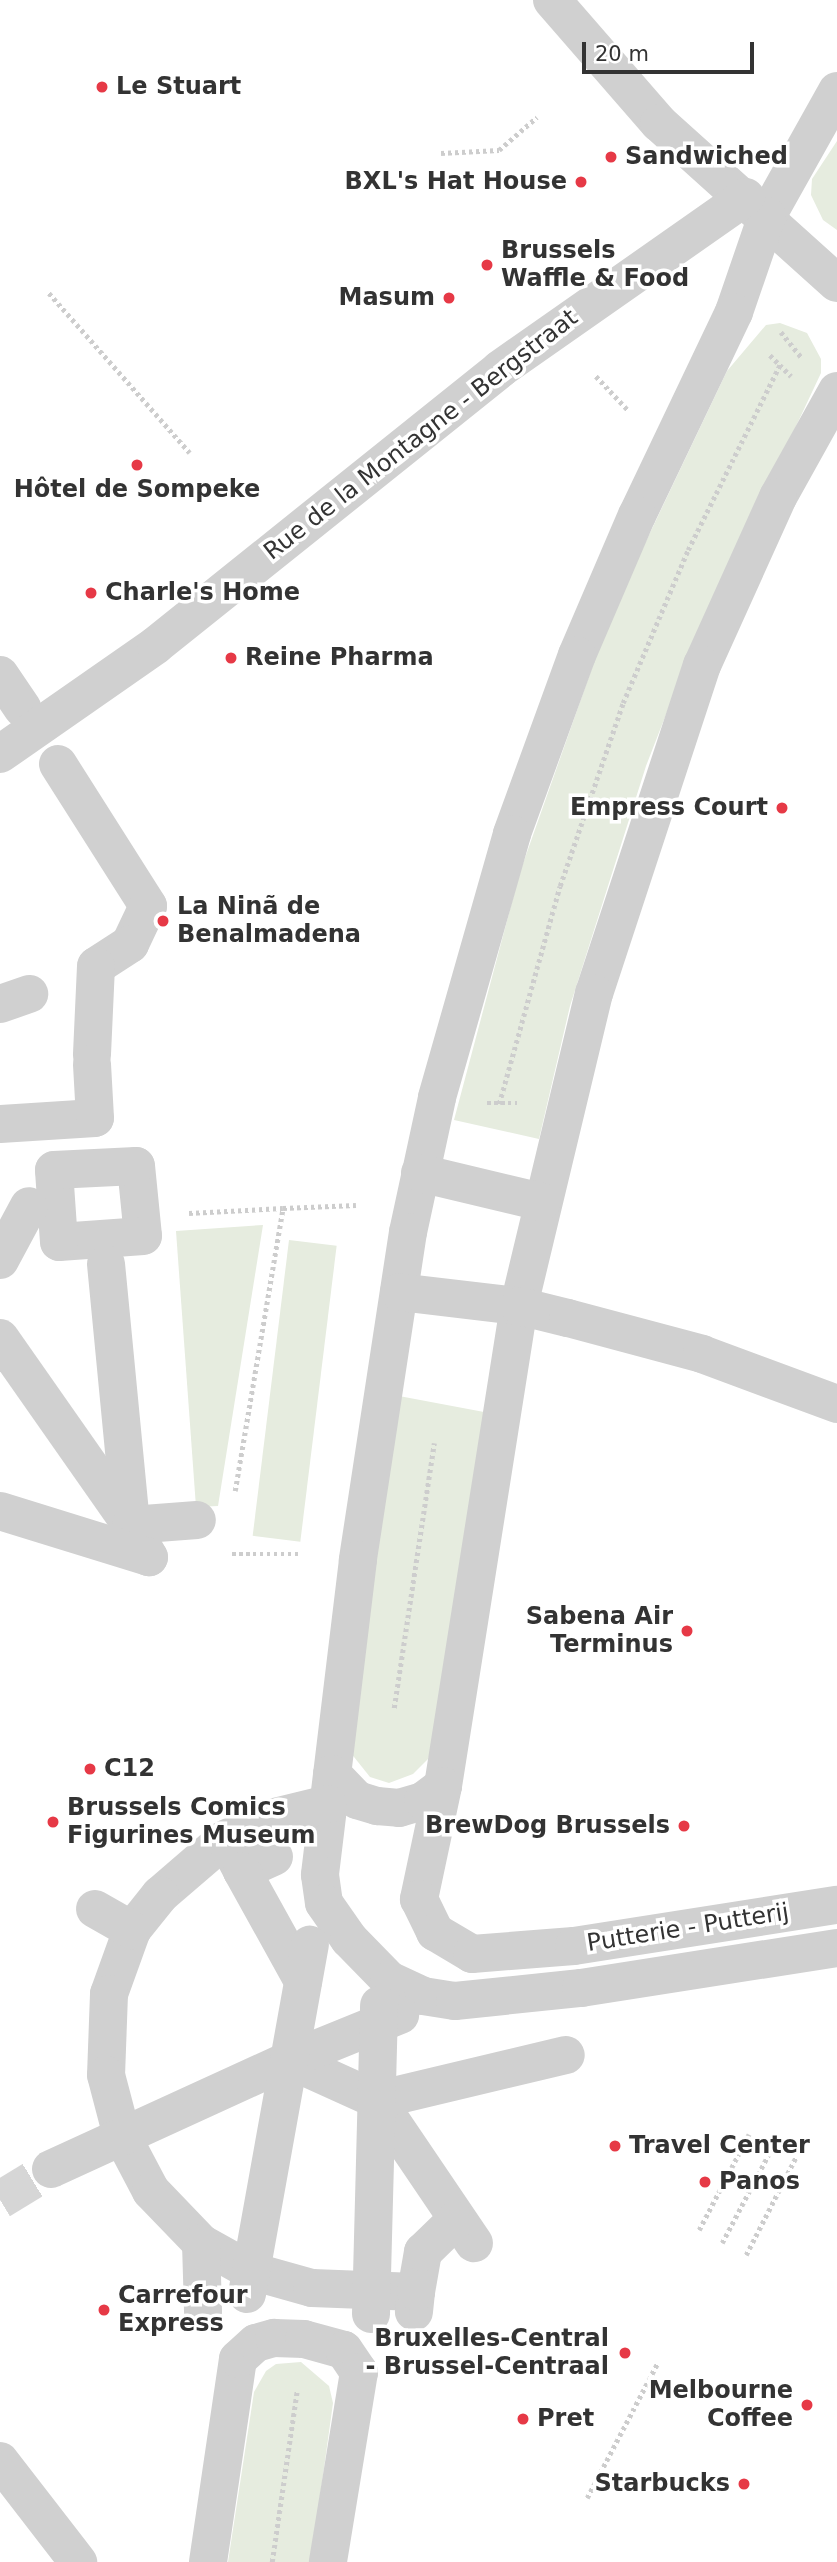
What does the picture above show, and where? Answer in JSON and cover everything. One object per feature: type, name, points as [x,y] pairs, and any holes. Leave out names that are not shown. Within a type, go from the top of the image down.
[{"type":"street","points":[[552,0],[659,122],[837,283]]},
{"type":"street","points":[[756,207],[837,91]]},
{"type":"street","name":"Putterie - Putterij","points":[[756,207],[744,289],[637,514],[568,681],[512,834],[420,1173],[399,1292],[320,1875],[324,1903],[349,1939],[389,1980],[423,1996],[455,2001],[542,1992],[837,1948]]},
{"type":"street","name":"Rue de la Montagne - Bergstraat","points":[[0,754],[156,645],[500,369],[756,207]]},
{"type":"street","name":"Putterie - Putterij","points":[[836,394],[778,497],[702,665],[594,993],[519,1306],[443,1786],[419,1899],[435,1931],[472,1954],[538,1949],[837,1906]]},
{"type":"street","points":[[0,674],[22,708]]},
{"type":"street","points":[[58,764],[148,906],[130,944],[90,978],[96,1145]]},
{"type":"street","points":[[1,1127],[96,1145],[136,1166],[158,1214],[143,1236],[105,1252],[59,1242],[51,1206],[54,1170],[96,1145]]},
{"type":"street","points":[[420,1173],[542,1202]]},
{"type":"street","points":[[0,1209],[29,1206],[0,1260]]},
{"type":"street","points":[[105,1252],[131,1525]]},
{"type":"street","points":[[399,1292],[519,1306],[702,1354],[837,1404]]},
{"type":"street","points":[[0,1338],[131,1525],[149,1557],[0,1511]]},
{"type":"street","points":[[131,1525],[197,1520]]},
{"type":"street","points":[[289,2060],[377,2101],[465,2232],[423,2252],[415,2302],[309,2301],[249,2284],[201,2243],[151,2191],[122,2136],[106,2075],[105,2034],[109,1994],[132,1930],[160,1895],[247,1856],[270,1818],[330,1789],[377,1806],[399,1808],[423,1801],[443,1786]]},
{"type":"street","points":[[247,1856],[307,1963],[249,2284]]},
{"type":"street","points":[[95,1909],[132,1930]]},
{"type":"street","points":[[51,2169],[386,2015],[377,2101],[371,2303]]},
{"type":"street","points":[[377,2101],[566,2055]]},
{"type":"street","points":[[201,2243],[203,2312]]},
{"type":"street","points":[[208,2562],[238,2359],[256,2343],[274,2338],[304,2339],[344,2350],[359,2372],[328,2562]]},
{"type":"street","points":[[0,2461],[78,2562]]},
{"type":"path","points":[[441,153],[499,150],[537,117]]},
{"type":"path","points":[[744,289],[836,394]]},
{"type":"path","points":[[48,293],[190,453]]},
{"type":"path","points":[[763,348],[796,381]]},
{"type":"path","points":[[499,1104],[561,886],[623,703],[688,550],[780,366]]},
{"type":"path","points":[[596,376],[629,411]]},
{"type":"path","points":[[472,1101],[499,1104],[523,1102]]},
{"type":"path","points":[[214,1212],[356,1205]]},
{"type":"path","points":[[197,1520],[231,1518],[283,1208]]},
{"type":"path","points":[[421,1441],[445,1444]]},
{"type":"path","points":[[393,1714],[434,1443]]},
{"type":"path","points":[[244,1554],[302,1554]]},
{"type":"path","points":[[699,2231],[749,2134]]},
{"type":"path","points":[[722,2243],[773,2146]]},
{"type":"path","points":[[746,2255],[796,2157]]},
{"type":"path","points":[[587,2498],[658,2362]]},
{"type":"path","points":[[272,2562],[299,2376]]},
{"type":"shaded area","points":[[837,141],[837,230],[823,220],[811,195],[812,179]]},
{"type":"shaded area","points":[[780,323],[807,333],[821,359],[821,373],[693,645],[646,766],[570,1006],[539,1139],[454,1120],[520,872],[610,617],[727,371],[766,325]]},
{"type":"shaded area","points":[[263,1225],[218,1506],[196,1507],[176,1231]]},
{"type":"shaded area","points":[[289,1240],[337,1246],[300,1542],[253,1536]]},
{"type":"shaded area","points":[[399,1396],[484,1412],[434,1743],[428,1759],[413,1774],[389,1783],[370,1777],[350,1752]]},
{"type":"shaded area","points":[[301,2362],[329,2386],[333,2403],[311,2562],[228,2562],[254,2392],[266,2371],[276,2364]]},
{"type":"tunnel","points":[[0,2200],[51,2169]]},
{"type":"place","name":"Le Stuart","points":[[102,87]]},
{"type":"place","name":"Sandwiched","points":[[611,157]]},
{"type":"place","name":"BXL's Hat House","points":[[581,182]]},
{"type":"place","name":"Brussels Waffle & Food","points":[[487,265]]},
{"type":"place","name":"Masum","points":[[449,298]]},
{"type":"place","name":"Hôtel de Sompeke","points":[[137,465]]},
{"type":"place","name":"Charle's Home","points":[[91,593]]},
{"type":"place","name":"Reine Pharma","points":[[231,658]]},
{"type":"place","name":"Empress Court","points":[[782,808]]},
{"type":"place","name":"La Ninã de Benalmadena","points":[[163,921]]},
{"type":"place","name":"Sabena Air Terminus","points":[[687,1631]]},
{"type":"place","name":"C12","points":[[90,1769]]},
{"type":"place","name":"Brussels Comics Figurines Museum","points":[[53,1822]]},
{"type":"place","name":"BrewDog Brussels","points":[[684,1826]]},
{"type":"place","name":"Travel Center","points":[[615,2146]]},
{"type":"place","name":"Panos","points":[[705,2182]]},
{"type":"place","name":"Carrefour Express","points":[[104,2310]]},
{"type":"place","name":"Bruxelles-Central - Brussel-Centraal","points":[[625,2353]]},
{"type":"place","name":"Melbourne Coffee","points":[[807,2405]]},
{"type":"place","name":"Pret","points":[[523,2419]]},
{"type":"place","name":"Starbucks","points":[[744,2484]]}]
